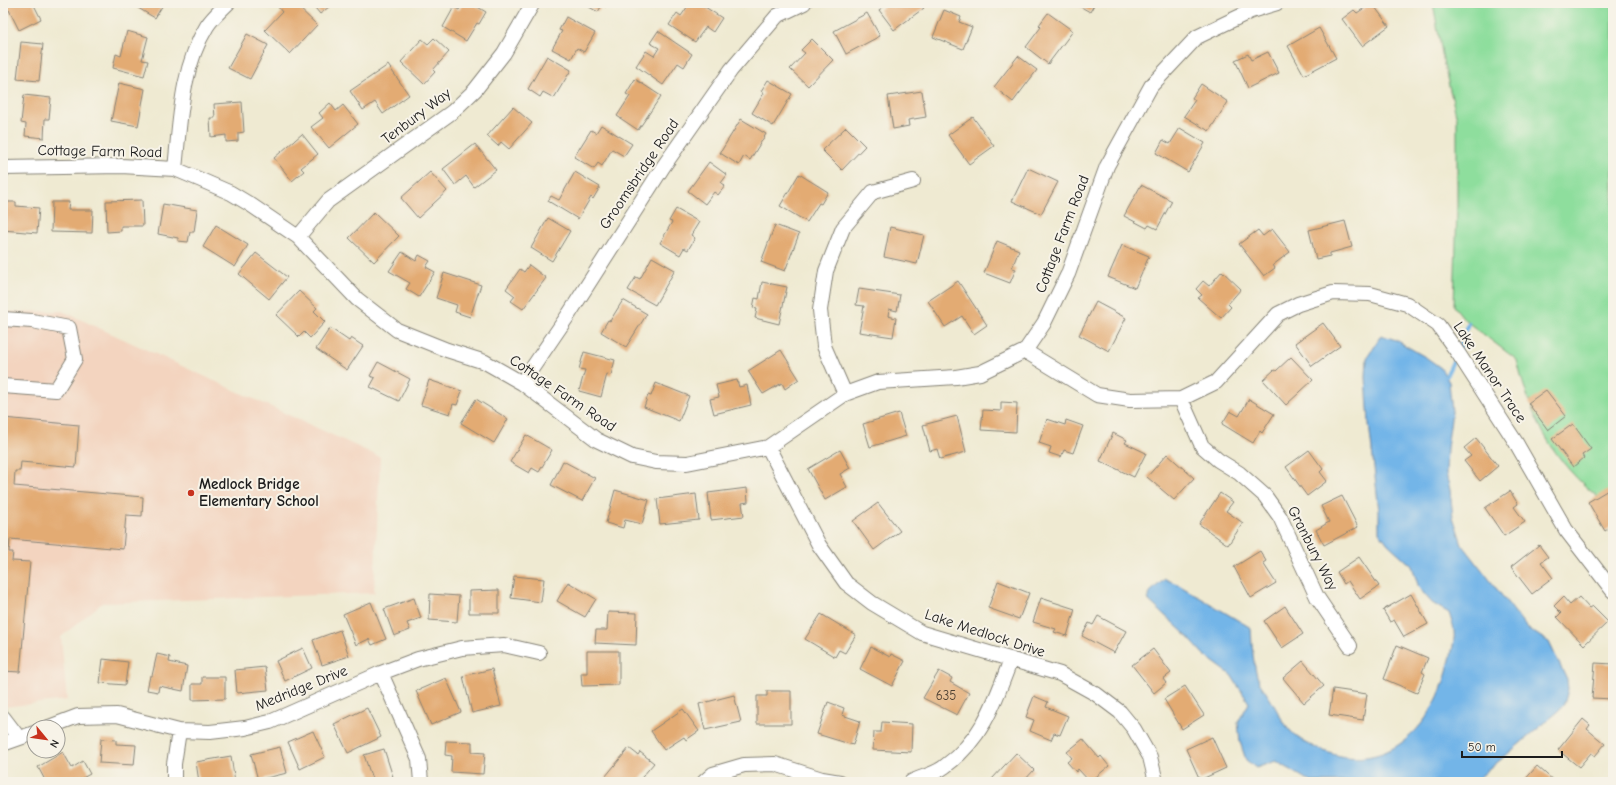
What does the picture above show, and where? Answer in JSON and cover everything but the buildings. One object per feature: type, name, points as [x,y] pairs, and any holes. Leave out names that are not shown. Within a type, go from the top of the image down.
[{"type":"street","points":[[175,169],[185,87],[192,57],[207,25],[228,3]]},
{"type":"street","name":"Tenbury Way","points":[[298,237],[328,201],[452,112],[475,90],[504,53],[533,3]]},
{"type":"street","name":"Groomsbridge Road","points":[[522,383],[569,314],[663,168],[731,70],[777,16],[804,3]]},
{"type":"street","name":"Cottage Farm Road","points":[[3,168],[121,166],[175,169],[231,193],[298,237],[357,299],[397,330],[447,350],[486,362],[522,383],[597,440],[632,457],[656,462],[687,463],[768,447],[845,394],[878,382],[956,377],[980,373],[1025,351],[1044,323],[1068,274],[1107,166],[1151,86],[1196,37],[1251,11],[1277,3]]},
{"type":"street","points":[[845,394],[824,346],[820,310],[826,271],[843,228],[873,192],[913,181]]},
{"type":"street","name":"Lake Manor Trace","points":[[1025,351],[1097,395],[1130,400],[1181,399],[1216,382],[1278,314],[1298,304],[1333,293],[1370,294],[1407,304],[1438,326],[1458,353],[1515,441],[1566,530],[1613,591]]},
{"type":"street","points":[[3,319],[32,321],[70,328],[75,359],[56,390],[3,386]]},
{"type":"street","name":"Granbury Way","points":[[1181,399],[1202,446],[1218,460],[1244,477],[1265,496],[1280,517],[1317,597],[1350,646]]},
{"type":"street","name":"Lake Medlock Drive","points":[[768,447],[819,545],[846,583],[872,603],[922,633],[1060,674],[1096,694],[1120,712],[1134,729],[1150,757],[1156,782]]},
{"type":"street","name":"Medridge Drive","points":[[66,721],[78,716],[117,715],[178,731],[210,732],[270,722],[381,673],[418,659],[462,648],[504,645],[539,653]]},
{"type":"street","points":[[910,782],[944,767],[978,735],[994,703],[1011,659]]},
{"type":"street","points":[[381,673],[419,760],[421,782]]},
{"type":"street","points":[[3,717],[20,738]]},
{"type":"street","points":[[174,782],[174,764],[178,731]]},
{"type":"street","points":[[3,744],[26,736]]},
{"type":"street","points":[[704,782],[713,774],[744,765],[775,764],[822,779],[840,782]]},
{"type":"shaded area","name":"Medlock Bridge Elementary School","points":[[62,311],[380,457],[374,593],[102,603],[61,637],[67,700],[3,707],[3,312]]},
{"type":"green space","points":[[1433,3],[1613,3],[1613,508],[1594,494],[1577,478],[1562,461],[1550,443],[1530,404],[1517,360],[1466,321],[1454,306],[1457,209],[1457,119],[1444,65]]},
{"type":"water","points":[[1381,335],[1396,340],[1427,358],[1441,368],[1449,382],[1452,412],[1447,448],[1446,473],[1450,490],[1453,517],[1462,544],[1527,628],[1549,642],[1567,680],[1568,689],[1565,701],[1560,710],[1474,782],[1311,782],[1276,761],[1256,768],[1246,760],[1240,742],[1238,722],[1249,703],[1231,675],[1204,655],[1184,633],[1147,599],[1152,590],[1165,579],[1177,584],[1251,628],[1254,662],[1259,682],[1292,733],[1310,745],[1345,757],[1364,757],[1383,753],[1414,733],[1426,718],[1444,681],[1453,649],[1454,631],[1449,613],[1432,603],[1419,588],[1412,566],[1388,544],[1379,532],[1379,511],[1369,424],[1366,377],[1367,358]]},
{"type":"waterway","points":[[1459,349],[1468,323]]},
{"type":"waterway","points":[[1446,376],[1456,355]]},
{"type":"place","name":"Medlock Bridge Elementary School","points":[[191,493]]}]
